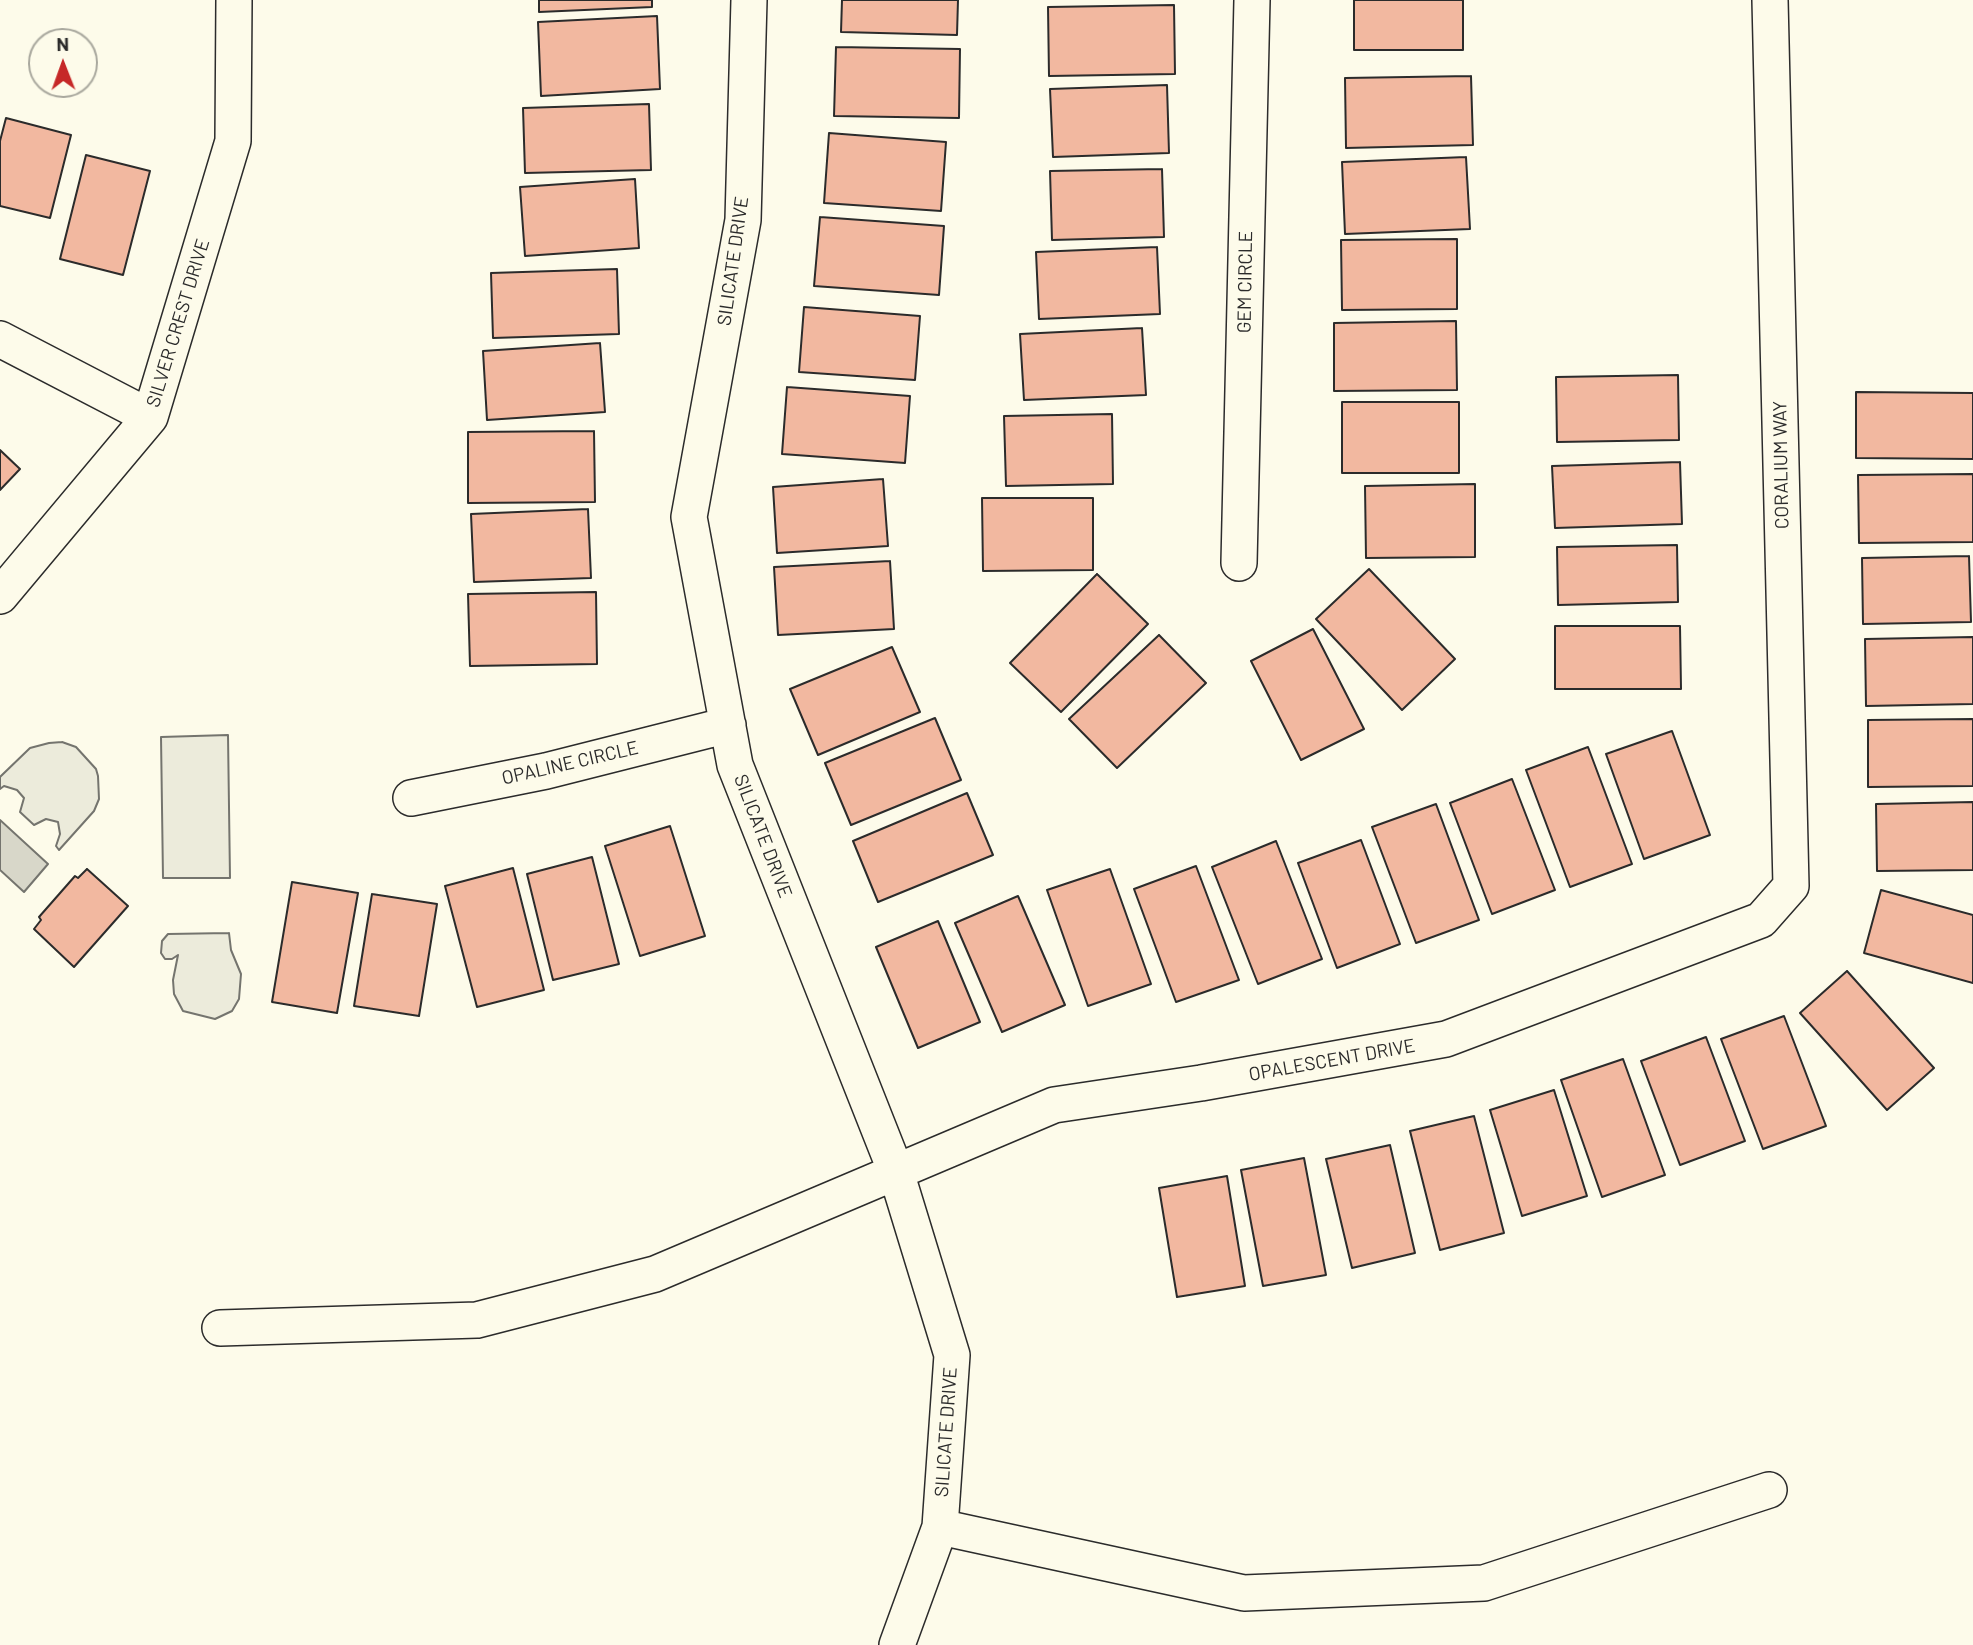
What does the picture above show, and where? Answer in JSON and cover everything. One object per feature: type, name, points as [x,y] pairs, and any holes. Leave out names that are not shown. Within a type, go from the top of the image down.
[{"type":"street","name":"SILVER CREST DRIVE","points":[[0,596],[150,417],[233,141],[234,0]]},
{"type":"street","name":"SILICATE DRIVE","points":[[749,0],[743,220],[689,517],[735,765],[895,1172],[952,1355],[940,1527],[897,1645]]},
{"type":"street","name":"GEM CIRCLE","points":[[1238,563],[1252,0]]},
{"type":"street","name":"CORALIUM WAY","points":[[1761,919],[1791,886],[1770,0]]},
{"type":"street","points":[[0,339],[150,417]]},
{"type":"street","name":"OPALINE CIRCLE","points":[[411,798],[546,771],[728,725]]},
{"type":"street","name":"OPALESCENT DRIVE","points":[[220,1328],[477,1320],[655,1274],[1054,1105],[1201,1083],[1446,1039],[1761,919]]},
{"type":"street","points":[[940,1527],[1244,1593],[1471,1584],[1484,1583],[1769,1490]]},
{"type":"shaded area","points":[[228,735],[230,878],[163,878],[161,737]]},
{"type":"shaded area","points":[[62,742],[76,747],[96,769],[99,799],[94,811],[59,850],[56,846],[60,834],[58,822],[46,819],[34,825],[20,812],[24,798],[17,790],[4,786],[0,789],[0,777],[30,748]]},
{"type":"shaded area","points":[[0,820],[48,864],[24,892],[0,870]]},
{"type":"shaded area","points":[[229,933],[231,950],[241,974],[239,999],[232,1011],[215,1019],[183,1011],[174,994],[173,980],[178,955],[165,959],[161,953],[162,941],[168,934]]},
{"type":"building","points":[[539,0],[652,0],[652,7],[539,12]]},
{"type":"building","points":[[842,0],[958,0],[957,35],[841,32]]},
{"type":"building","points":[[1354,0],[1463,0],[1463,50],[1354,50]]},
{"type":"building","points":[[1174,5],[1175,74],[1049,76],[1048,7]]},
{"type":"building","points":[[657,16],[660,89],[541,96],[538,22]]},
{"type":"building","points":[[836,47],[960,49],[959,118],[834,116]]},
{"type":"building","points":[[1471,76],[1473,145],[1346,148],[1345,78]]},
{"type":"building","points":[[1167,85],[1169,153],[1053,157],[1050,89]]},
{"type":"building","points":[[649,104],[651,170],[525,173],[523,108]]},
{"type":"building","points":[[6,118],[71,135],[50,218],[0,206],[0,141]]},
{"type":"building","points":[[829,133],[946,142],[941,211],[824,203]]},
{"type":"building","points":[[86,155],[150,171],[123,275],[60,259]]},
{"type":"building","points":[[1466,157],[1470,229],[1345,234],[1342,162]]},
{"type":"building","points":[[1162,169],[1164,237],[1052,240],[1050,171]]},
{"type":"building","points":[[635,179],[639,248],[525,256],[520,187]]},
{"type":"building","points":[[820,217],[944,226],[939,295],[814,286]]},
{"type":"building","points":[[1457,239],[1457,309],[1342,310],[1341,240]]},
{"type":"building","points":[[1157,247],[1160,314],[1039,319],[1036,252]]},
{"type":"building","points":[[617,269],[619,334],[493,338],[491,273]]},
{"type":"building","points":[[804,307],[920,316],[915,380],[799,372]]},
{"type":"building","points":[[1456,321],[1457,390],[1334,391],[1334,323]]},
{"type":"building","points":[[1142,328],[1146,395],[1024,400],[1020,334]]},
{"type":"building","points":[[600,343],[605,412],[487,420],[483,351]]},
{"type":"building","points":[[1678,375],[1679,440],[1557,442],[1556,377]]},
{"type":"building","points":[[787,387],[910,396],[905,463],[782,454]]},
{"type":"building","points":[[1856,392],[1973,393],[1973,459],[1856,458]]},
{"type":"building","points":[[1342,402],[1459,402],[1459,473],[1342,473]]},
{"type":"building","points":[[1112,414],[1113,484],[1006,486],[1004,416]]},
{"type":"building","points":[[594,431],[595,502],[468,503],[468,432]]},
{"type":"building","points":[[0,450],[20,469],[0,490]]},
{"type":"building","points":[[1680,462],[1682,524],[1555,528],[1552,466]]},
{"type":"building","points":[[1973,474],[1973,542],[1859,543],[1858,475]]},
{"type":"building","points":[[883,479],[888,546],[777,553],[773,487]]},
{"type":"building","points":[[1475,484],[1475,557],[1366,558],[1365,486]]},
{"type":"building","points":[[982,498],[1093,498],[1093,570],[983,571]]},
{"type":"building","points":[[588,509],[591,578],[474,582],[471,514]]},
{"type":"building","points":[[1677,545],[1678,602],[1558,605],[1557,547]]},
{"type":"building","points":[[1969,556],[1971,622],[1863,624],[1862,558]]},
{"type":"building","points":[[890,561],[894,629],[778,635],[774,567]]},
{"type":"building","points":[[1369,569],[1455,659],[1402,710],[1316,619]]},
{"type":"building","points":[[1097,574],[1148,624],[1061,712],[1010,663]]},
{"type":"building","points":[[596,592],[597,664],[470,666],[468,594]]},
{"type":"building","points":[[1555,626],[1680,626],[1681,689],[1555,689]]},
{"type":"building","points":[[1313,629],[1364,729],[1301,760],[1251,661]]},
{"type":"building","points":[[1159,635],[1206,683],[1117,768],[1069,719]]},
{"type":"building","points":[[1973,637],[1973,704],[1866,706],[1865,639]]},
{"type":"building","points":[[892,647],[920,712],[818,755],[790,689]]},
{"type":"building","points":[[935,718],[961,780],[851,825],[825,763]]},
{"type":"building","points":[[1973,719],[1973,786],[1868,787],[1868,720]]},
{"type":"building","points":[[1672,731],[1710,835],[1644,859],[1606,754]]},
{"type":"building","points":[[1588,747],[1632,864],[1570,887],[1526,770]]},
{"type":"building","points":[[1512,779],[1555,890],[1492,914],[1450,803]]},
{"type":"building","points":[[967,793],[993,855],[878,902],[853,841]]},
{"type":"building","points":[[1973,802],[1973,870],[1877,871],[1876,804]]},
{"type":"building","points":[[1436,804],[1479,920],[1416,943],[1372,827]]},
{"type":"building","points":[[670,826],[705,936],[640,956],[605,846]]},
{"type":"building","points":[[1361,840],[1400,944],[1337,968],[1298,863]]},
{"type":"building","points":[[1276,841],[1322,959],[1258,984],[1212,867]]},
{"type":"building","points":[[592,857],[619,964],[553,980],[527,874]]},
{"type":"building","points":[[1196,866],[1239,980],[1176,1002],[1134,889]]},
{"type":"building","points":[[513,868],[544,990],[477,1007],[445,886]]},
{"type":"building","points":[[87,869],[128,906],[74,967],[34,929],[41,920],[39,917],[75,876],[78,878]]},
{"type":"building","points":[[1110,869],[1151,984],[1088,1006],[1047,890]]},
{"type":"building","points":[[292,882],[358,893],[337,1013],[272,1002]]},
{"type":"building","points":[[1881,890],[1973,915],[1973,983],[1864,953]]},
{"type":"building","points":[[372,894],[437,904],[419,1016],[354,1006]]},
{"type":"building","points":[[1018,896],[1065,1005],[1002,1032],[955,923]]},
{"type":"building","points":[[938,921],[980,1022],[918,1048],[876,947]]},
{"type":"building","points":[[1847,971],[1934,1068],[1887,1110],[1800,1013]]},
{"type":"building","points":[[1784,1016],[1826,1126],[1763,1149],[1721,1039]]},
{"type":"building","points":[[1706,1037],[1745,1141],[1680,1165],[1641,1061]]},
{"type":"building","points":[[1623,1059],[1665,1175],[1602,1197],[1561,1080]]},
{"type":"building","points":[[1554,1090],[1587,1196],[1522,1216],[1490,1110]]},
{"type":"building","points":[[1474,1116],[1504,1233],[1440,1250],[1410,1131]]},
{"type":"building","points":[[1390,1145],[1415,1253],[1352,1268],[1326,1159]]},
{"type":"building","points":[[1304,1158],[1326,1275],[1263,1286],[1241,1170]]},
{"type":"building","points":[[1227,1176],[1245,1286],[1177,1297],[1159,1188]]}]
